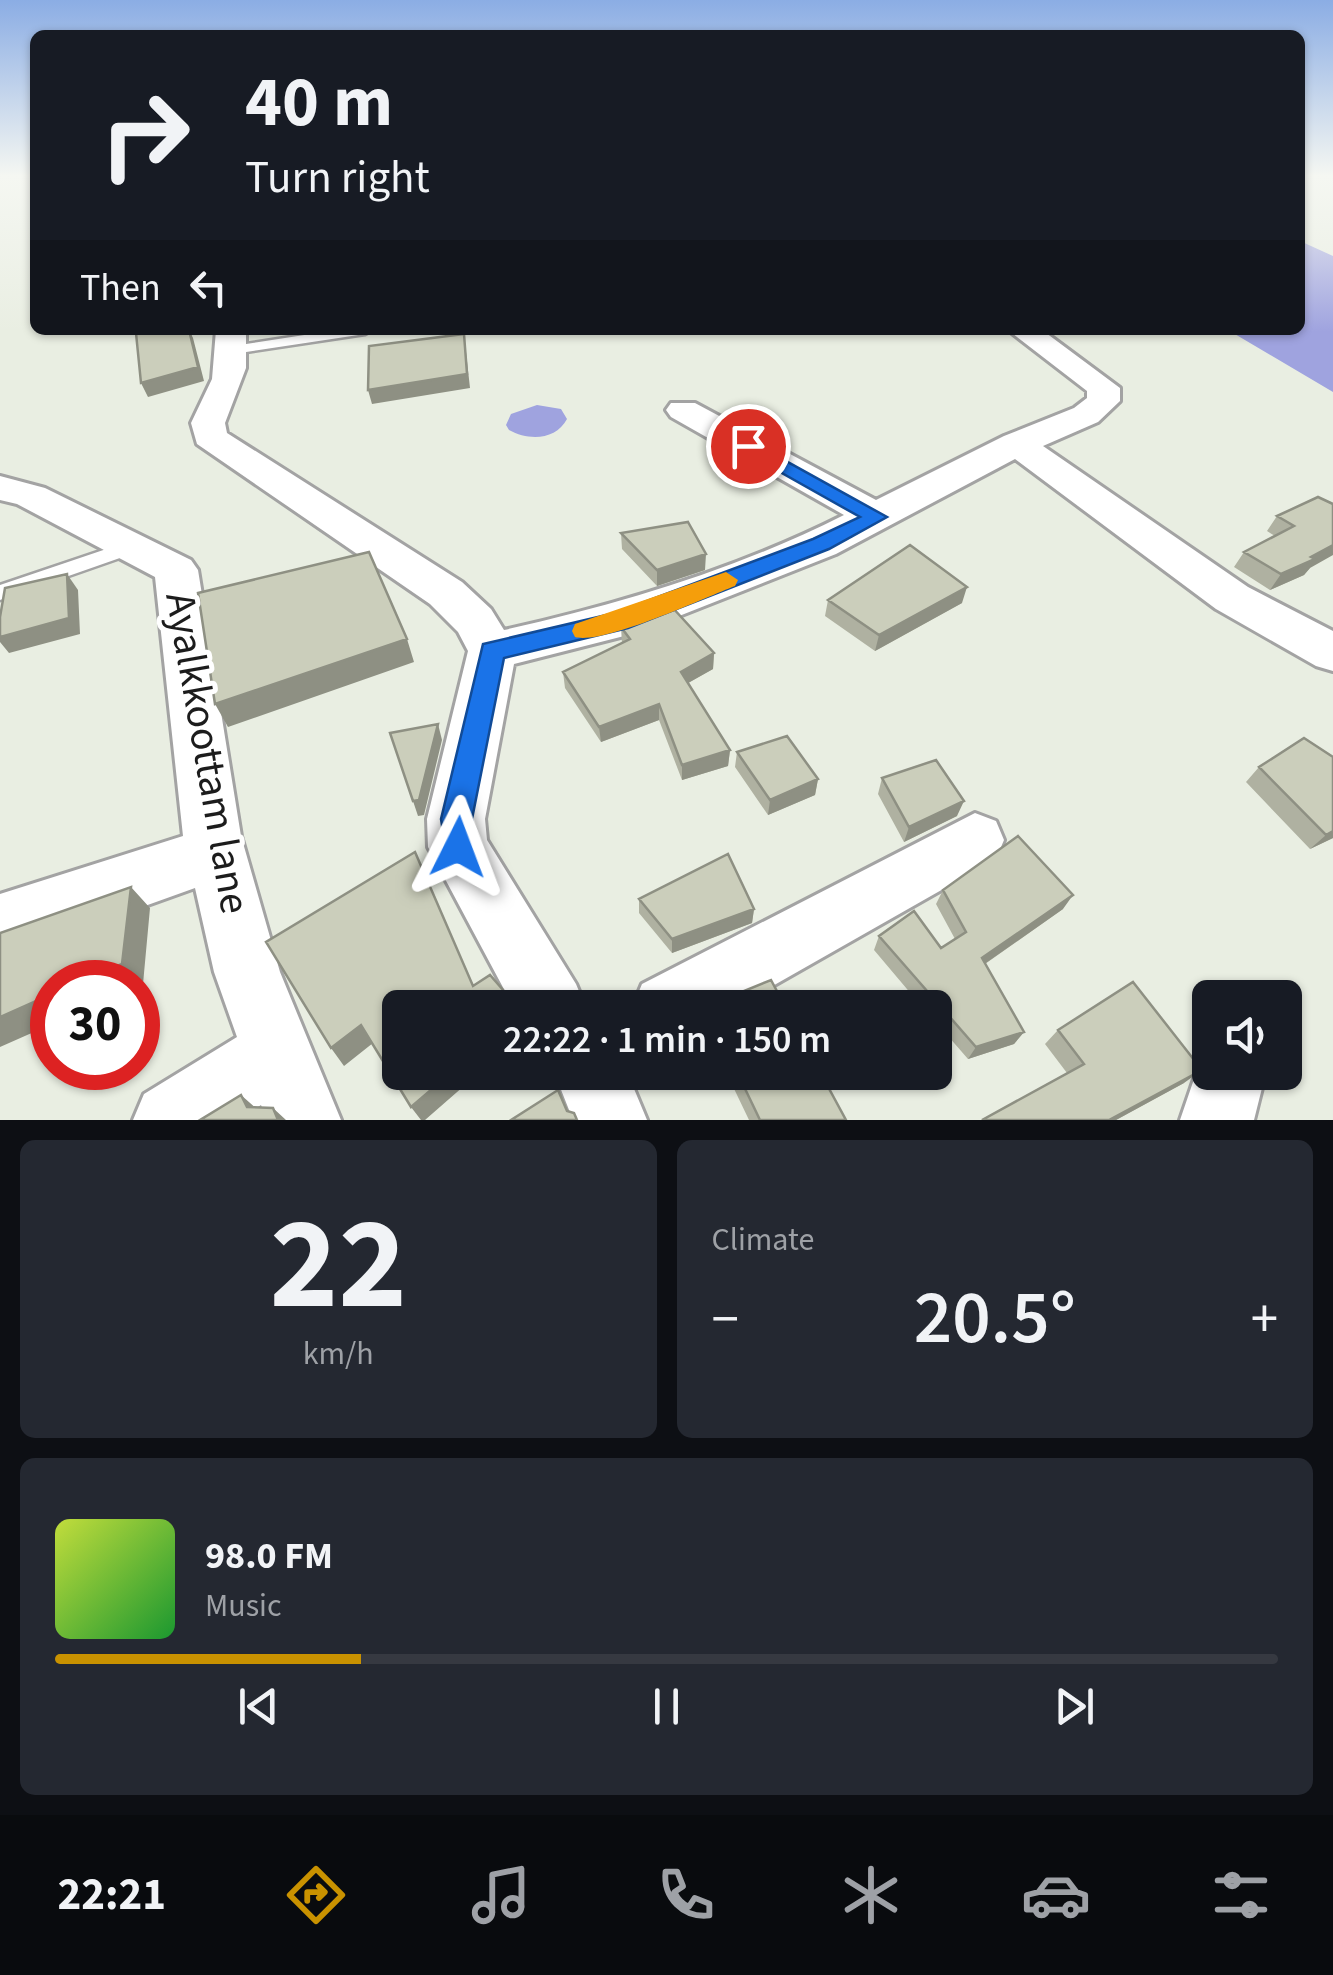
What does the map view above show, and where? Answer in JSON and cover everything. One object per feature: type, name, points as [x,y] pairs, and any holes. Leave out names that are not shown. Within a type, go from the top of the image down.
[{"type":"street","points":[[492,651],[620,621],[821,544],[1017,444],[1086,415],[1104,402],[1104,388],[1031,335]]},
{"type":"street","points":[[232,340],[228,388],[208,423],[210,436],[446,592],[475,621],[492,651],[456,819],[458,847],[541,990]]},
{"type":"street","points":[[683,410],[877,517]]},
{"type":"street","points":[[1017,444],[1232,598],[1333,652]]},
{"type":"street","name":"Ayalkkoottam lane","points":[[0,488],[31,496],[176,570],[216,853],[247,972],[304,1120]]},
{"type":"street","points":[[699,990],[975,840]]},
{"type":"street","points":[[0,926],[216,853]]},
{"type":"street","points":[[170,1120],[279,1052]]},
{"type":"street","points":[[598,1090],[610,1120]]},
{"type":"street","points":[[1216,1120],[1225,1090]]},
{"type":"lane","points":[[232,340],[298,335]]},
{"type":"lane","points":[[0,593],[130,546]]},
{"type":"water","points":[[1305,243],[1333,256],[1333,392],[1236,335],[1305,335]]},
{"type":"water","points":[[537,405],[561,409],[567,419],[556,431],[541,437],[509,430],[506,425],[511,414]]},
{"type":"building","points":[[136,335],[190,335],[198,367],[141,383]]},
{"type":"building","points":[[464,335],[467,374],[368,390],[369,346]]},
{"type":"building","points":[[1318,497],[1333,504],[1333,545],[1311,557],[1315,559],[1281,574],[1244,552],[1294,526],[1277,516]]},
{"type":"building","points":[[688,522],[706,554],[657,570],[621,533]]},
{"type":"building","points":[[910,545],[967,587],[879,635],[828,600]]},
{"type":"building","points":[[369,552],[407,639],[215,704],[198,593]]},
{"type":"building","points":[[67,574],[69,618],[0,637],[5,588]]},
{"type":"building","points":[[672,607],[714,653],[681,672],[730,750],[682,765],[659,704],[599,727],[563,672],[630,639],[621,627]]},
{"type":"building","points":[[438,724],[419,800],[413,801],[390,733]]},
{"type":"building","points":[[787,736],[818,779],[770,800],[737,752]]},
{"type":"building","points":[[1304,738],[1333,757],[1333,831],[1326,835],[1259,767]]},
{"type":"building","points":[[936,760],[964,801],[909,827],[882,778]]},
{"type":"building","points":[[1018,836],[1073,895],[982,958],[1024,1032],[976,1047],[952,1020],[952,990],[926,990],[879,936],[914,911],[941,948],[966,932],[943,890]]},
{"type":"building","points":[[415,852],[473,986],[490,975],[503,990],[382,990],[382,1059],[361,1025],[331,1048],[266,942]]},
{"type":"building","points":[[728,854],[754,909],[672,939],[639,899]]},
{"type":"building","points":[[131,887],[122,960],[30,960],[30,1004],[0,1017],[0,933]]},
{"type":"building","points":[[771,980],[776,990],[747,990]]},
{"type":"building","points":[[1133,982],[1192,1057],[1192,1075],[1109,1120],[982,1120],[1084,1064],[1058,1030]]},
{"type":"building","points":[[401,1090],[431,1090],[411,1107]]},
{"type":"building","points":[[558,1090],[567,1111],[574,1113],[577,1120],[511,1120]]},
{"type":"building","points":[[746,1090],[830,1090],[846,1120],[760,1120]]},
{"type":"building","points":[[241,1095],[247,1107],[273,1108],[278,1120],[200,1120]]},
{"type":"slow traffic","points":[[584,631],[726,580]]},
{"type":"route","points":[[458,847],[456,819],[492,651],[620,621],[821,544],[877,517],[748,446]]}]
